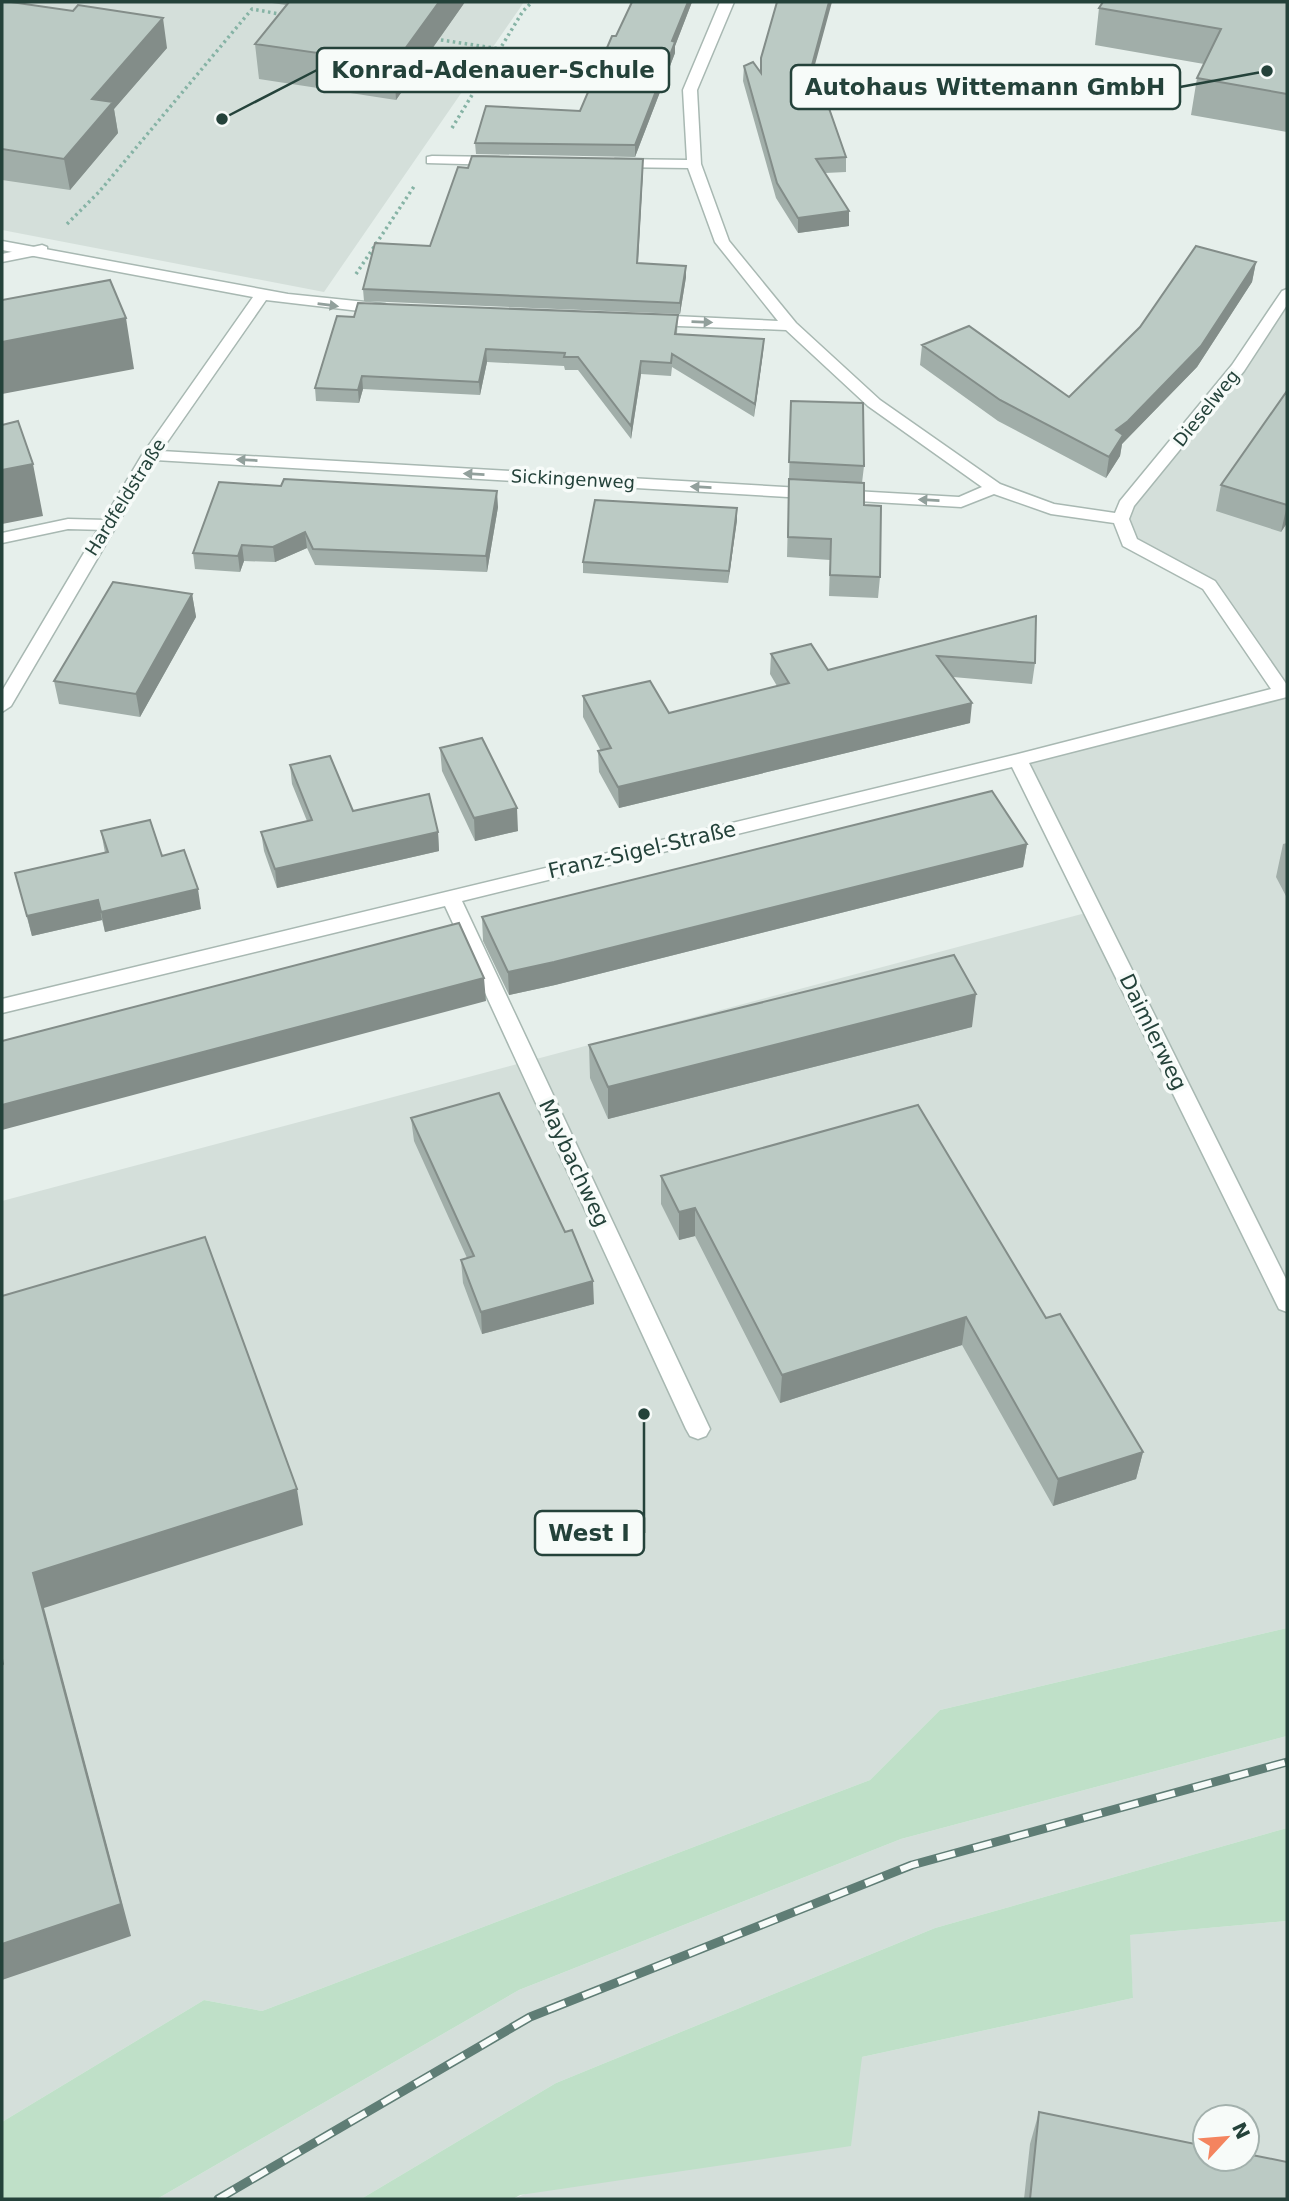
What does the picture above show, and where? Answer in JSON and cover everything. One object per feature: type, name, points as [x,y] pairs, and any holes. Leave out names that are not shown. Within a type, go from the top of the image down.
[{"type":"street","points":[[727,2],[690,90],[694,164],[722,242],[790,326],[874,403],[994,488],[1051,509],[1121,519],[1129,542],[1209,585],[1285,691]]},
{"type":"street","points":[[432,160],[514,161]]},
{"type":"street","points":[[597,162],[694,164]]},
{"type":"street","points":[[2,245],[43,250],[261,296],[334,307],[403,309]]},
{"type":"street","points":[[2,258],[43,250]]},
{"type":"street","points":[[111,283],[152,274]]},
{"type":"street","name":"Dieselweg","points":[[1121,519],[1126,505],[1238,368],[1287,294]]},
{"type":"street","name":"Hardfeldstraße","points":[[2,706],[106,525],[150,455],[261,296]]},
{"type":"street","points":[[638,319],[790,326]]},
{"type":"street","name":"Sickingenweg","points":[[150,455],[961,502],[994,488]]},
{"type":"street","points":[[2,538],[68,524],[106,525]]},
{"type":"street","name":"Franz-Sigel-Straße","points":[[2,1006],[1018,760],[1285,691]]},
{"type":"street","name":"Daimlerweg","points":[[1018,760],[1287,1303]]},
{"type":"street","name":"Maybachweg","points":[[450,896],[698,1429]]},
{"type":"path","points":[[43,250],[99,192],[252,9],[294,16]]},
{"type":"path","points":[[431,38],[500,49]]},
{"type":"shaded area","points":[[2,2],[524,2],[324,292],[2,230]]},
{"type":"shaded area","points":[[1287,294],[1287,1628],[940,1710],[870,1780],[262,2011],[204,2000],[2,2122],[2,1201],[1093,911],[1018,760],[1282,692],[1209,585],[1147,554],[1121,519],[1238,368]]},
{"type":"shaded area","points":[[1287,1736],[1287,1828],[935,1928],[556,2083],[361,2199],[157,2199],[519,1990],[901,1839]]},
{"type":"shaded area","points":[[1287,1921],[1287,2199],[513,2199],[862,2057],[1133,1998],[1129,1935]]},
{"type":"green space","points":[[1287,1628],[1287,1736],[901,1839],[519,1990],[157,2199],[2,2199],[2,2122],[204,2000],[262,2011],[870,1780],[940,1710]]},
{"type":"green space","points":[[1287,1828],[1287,1921],[1130,1935],[1133,1998],[862,2057],[851,2146],[520,2195],[513,2199],[361,2199],[556,2083],[935,1928]]},
{"type":"building","points":[[2,2],[73,11],[78,5],[163,18],[92,99],[113,102],[64,159],[2,149]]},
{"type":"building","points":[[289,2],[439,2],[394,64],[255,44]]},
{"type":"building","points":[[632,2],[688,2],[635,145],[475,143],[486,106],[580,111],[612,36],[616,36]]},
{"type":"building","points":[[777,2],[829,2],[808,80],[823,80],[823,91],[846,157],[816,159],[849,211],[798,218],[777,183],[744,66],[753,62],[761,73],[761,58]]},
{"type":"building","points":[[1103,2],[1287,2],[1287,94],[1197,78],[1221,29],[1099,8]]},
{"type":"building","points":[[472,156],[643,159],[637,263],[686,266],[680,303],[363,289],[375,243],[430,246],[458,167],[468,168]]},
{"type":"building","points":[[1196,246],[1256,262],[1201,346],[1116,430],[1123,435],[1109,457],[1000,400],[922,345],[969,326],[1069,397],[1140,327]]},
{"type":"building","points":[[110,280],[126,318],[2,342],[2,300]]},
{"type":"building","points":[[358,303],[678,315],[675,334],[764,339],[755,404],[672,354],[671,363],[641,361],[631,426],[578,357],[564,357],[565,353],[486,349],[479,382],[362,376],[358,390],[315,388],[337,316],[354,317]]},
{"type":"building","points":[[1287,391],[1287,505],[1221,485]]},
{"type":"building","points":[[791,401],[863,403],[864,466],[789,462]]},
{"type":"building","points":[[18,421],[33,464],[2,470],[2,425]]},
{"type":"building","points":[[284,479],[497,491],[486,556],[313,549],[305,532],[273,547],[242,545],[238,556],[193,553],[219,482],[281,486]]},
{"type":"building","points":[[789,479],[864,483],[864,505],[881,506],[880,577],[830,575],[831,539],[788,537]]},
{"type":"building","points":[[595,500],[737,508],[729,571],[583,562]]},
{"type":"building","points":[[113,582],[192,594],[136,694],[54,681]]},
{"type":"building","points":[[1036,616],[1035,663],[937,656],[972,703],[618,787],[598,751],[611,748],[583,696],[650,681],[669,713],[789,683],[771,654],[811,644],[828,670]]},
{"type":"building","points":[[482,738],[517,808],[474,818],[440,748]]},
{"type":"building","points":[[330,756],[353,811],[429,794],[438,832],[275,869],[261,832],[312,820],[290,765]]},
{"type":"building","points":[[992,791],[1027,844],[508,972],[482,917]]},
{"type":"building","points":[[150,820],[162,856],[184,850],[198,889],[101,912],[98,900],[27,916],[15,873],[108,852],[101,831]]},
{"type":"building","points":[[459,923],[484,978],[2,1105],[2,1041]]},
{"type":"building","points":[[954,955],[976,994],[608,1087],[589,1045]]},
{"type":"building","points":[[499,1093],[565,1232],[572,1230],[593,1281],[481,1312],[461,1260],[474,1256],[411,1118]]},
{"type":"building","points":[[918,1105],[1046,1318],[1060,1314],[1143,1452],[1058,1479],[966,1317],[782,1375],[695,1208],[679,1212],[661,1176]]},
{"type":"building","points":[[205,1237],[297,1489],[33,1573],[121,1904],[2,1944],[2,1296]]},
{"type":"building","points":[[1039,2112],[1191,2143],[1191,2173],[1261,2173],[1261,2157],[1287,2162],[1287,2199],[1030,2199]]},
{"type":"railway","points":[[218,2199],[530,2017],[912,1865],[1287,1762]]},
{"type":"place","name":"Autohaus Wittemann GmbH","points":[[1267,71]]},
{"type":"place","name":"Konrad-Adenauer-Schule","points":[[222,119]]},
{"type":"place","name":"West I","points":[[644,1414]]}]
